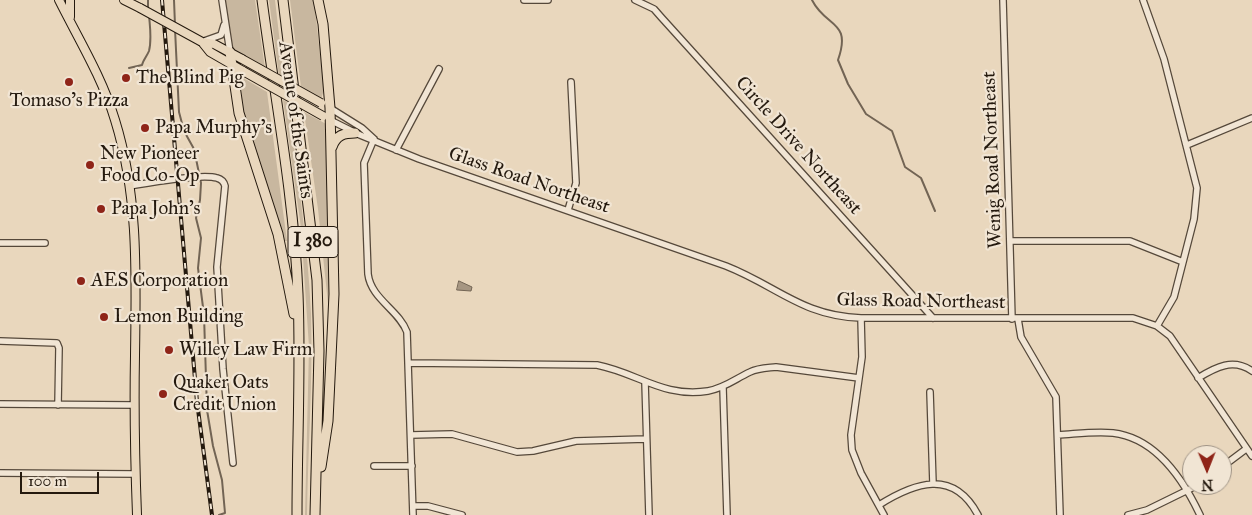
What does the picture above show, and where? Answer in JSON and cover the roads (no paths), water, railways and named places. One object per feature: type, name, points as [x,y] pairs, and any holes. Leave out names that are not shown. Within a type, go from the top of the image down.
[{"type":"highway","name":"Avenue of the Saints","points":[[262,0],[294,233],[299,354],[297,515]]},
{"type":"highway","name":"Avenue of the Saints","points":[[283,0],[317,280],[320,351],[315,515]]},
{"type":"highway","points":[[316,486],[328,421],[334,329],[331,150],[327,118],[330,108],[320,0]]},
{"type":"highway","points":[[230,52],[244,133],[285,259],[299,354]]},
{"type":"highway","points":[[331,150],[338,137],[355,133]]},
{"type":"main road","points":[[59,0],[98,73],[109,102],[123,150],[130,186],[136,254],[134,405],[137,515]]},
{"type":"main road","points":[[70,0],[71,24]]},
{"type":"main road","points":[[124,0],[202,42],[210,52],[231,65],[327,118]]},
{"type":"main road","points":[[202,42],[210,42],[242,58],[330,108]]},
{"type":"street","points":[[222,0],[230,52]]},
{"type":"street","points":[[524,0],[548,0]]},
{"type":"street","name":"Circle Drive Northeast","points":[[635,0],[654,10],[661,17],[934,318]]},
{"type":"street","name":"Wenig Road Northeast","points":[[1003,0],[1010,241],[1015,319],[1021,337],[1056,397],[1060,515]]},
{"type":"street","points":[[1143,0],[1164,59],[1197,188],[1194,218],[1174,297],[1157,326]]},
{"type":"street","points":[[202,42],[221,34],[224,18]]},
{"type":"street","points":[[396,150],[439,70]]},
{"type":"street","points":[[568,210],[576,183],[571,82]]},
{"type":"street","points":[[330,108],[362,128],[374,139]]},
{"type":"street","points":[[327,118],[355,133],[374,139]]},
{"type":"street","points":[[1187,145],[1252,118]]},
{"type":"street","points":[[374,139],[364,164],[368,280],[376,293],[404,324],[408,342],[413,515]]},
{"type":"street","name":"Glass Road Northeast","points":[[374,139],[396,150],[744,273],[805,307],[836,316],[862,318],[1133,318],[1157,326],[1170,336],[1252,456]]},
{"type":"street","points":[[130,186],[211,178],[223,182],[226,193],[218,242],[217,267],[223,369],[233,463]]},
{"type":"street","points":[[1010,241],[1130,241],[1183,262]]},
{"type":"street","points":[[0,243],[46,243]]},
{"type":"street","points":[[862,318],[863,337],[852,450],[860,473],[884,515]]},
{"type":"street","points":[[0,341],[57,343],[59,348],[58,405]]},
{"type":"street","points":[[409,363],[597,365],[612,368],[672,392],[706,391],[723,388],[751,371],[770,367],[859,378]]},
{"type":"street","points":[[1198,378],[1227,364],[1242,365],[1252,371]]},
{"type":"street","points":[[645,382],[649,515]]},
{"type":"street","points":[[723,388],[727,515]]},
{"type":"street","points":[[930,392],[933,484]]},
{"type":"street","points":[[0,404],[134,405]]},
{"type":"street","points":[[1058,434],[1111,433],[1136,439],[1159,456],[1182,484]]},
{"type":"street","points":[[411,434],[452,434],[517,452],[576,441],[646,439]]},
{"type":"street","points":[[1232,460],[1246,449]]},
{"type":"street","points":[[374,466],[412,466]]},
{"type":"street","points":[[0,473],[136,474]]},
{"type":"street","points":[[879,505],[908,488],[933,484],[960,492],[978,515]]},
{"type":"street","points":[[1128,515],[1147,510],[1182,494]]},
{"type":"street","points":[[1190,495],[1200,515]]},
{"type":"street","points":[[413,506],[428,506],[462,515]]},
{"type":"waterway","points":[[148,0],[148,11]]},
{"type":"waterway","points":[[174,0],[175,25]]},
{"type":"waterway","points":[[812,0],[824,16],[840,31],[842,38],[838,60],[848,84],[866,114],[892,131],[905,167],[921,178],[935,211]]},
{"type":"waterway","points":[[129,68],[142,65],[149,51],[151,38],[149,15]]},
{"type":"waterway","points":[[175,29],[179,112],[184,131],[194,149],[201,183],[196,218],[201,238],[198,268],[204,315],[207,410],[213,446],[222,480],[225,513],[219,515]]},
{"type":"railway","points":[[162,0],[197,402],[212,515]]},
{"type":"place","name":"The Blind Pig","points":[[126,78]]},
{"type":"place","name":"Tomaso's Pizza","points":[[69,82]]},
{"type":"place","name":"Papa Murphy's","points":[[145,128]]},
{"type":"place","name":"New Pioneer Food Co-Op","points":[[90,165]]},
{"type":"place","name":"Papa John's","points":[[101,209]]},
{"type":"place","name":"AES Corporation","points":[[81,281]]},
{"type":"place","name":"Lemon Building","points":[[104,317]]},
{"type":"place","name":"Willey Law Firm","points":[[169,350]]},
{"type":"place","name":"Quaker Oats Credit Union","points":[[163,394]]}]
